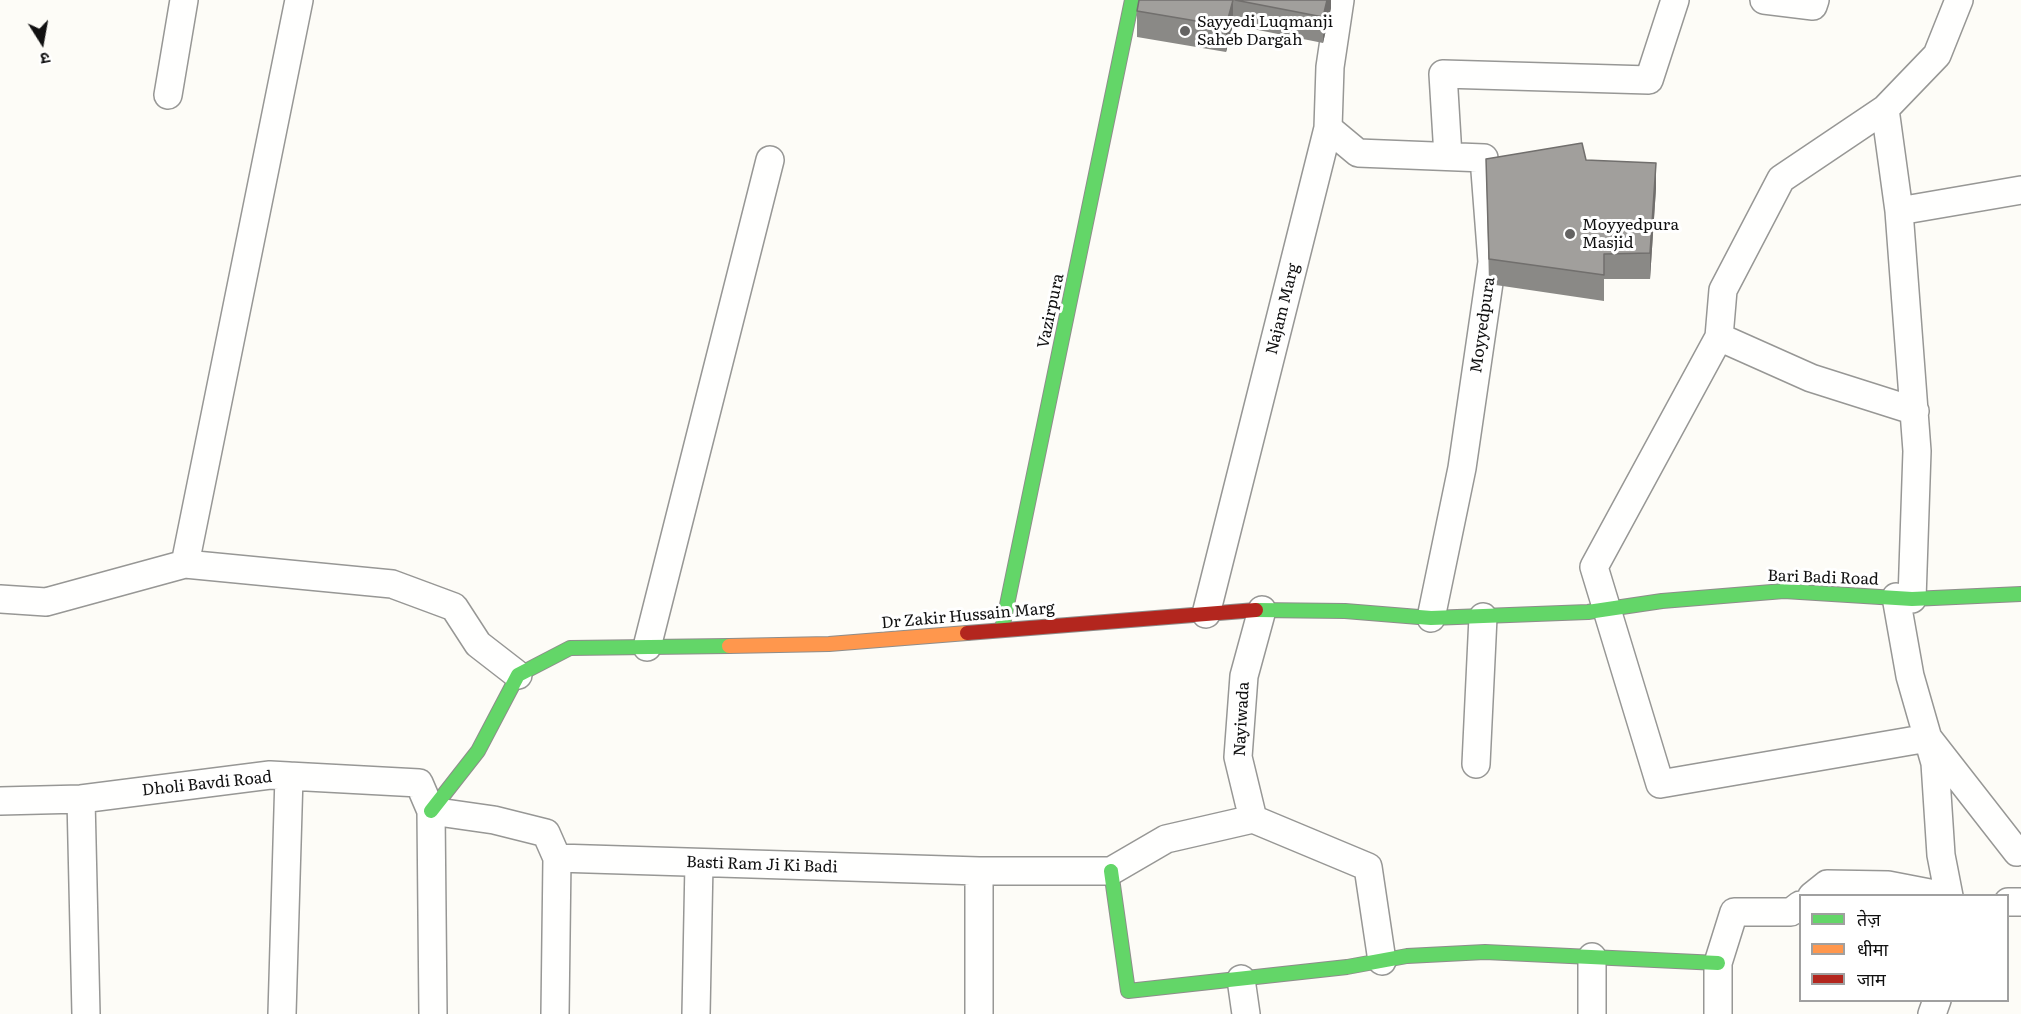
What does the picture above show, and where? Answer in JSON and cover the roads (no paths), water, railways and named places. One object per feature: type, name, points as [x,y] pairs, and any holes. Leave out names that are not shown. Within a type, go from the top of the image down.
[{"type":"street","points":[[168,95],[184,0]]},
{"type":"street","points":[[185,564],[299,0]]},
{"type":"street","name":"Vazirpura","points":[[1002,629],[1132,0]]},
{"type":"street","name":"Najam Marg","points":[[1206,614],[1328,128],[1330,67],[1340,0]]},
{"type":"street","points":[[1448,156],[1443,74],[1649,80],[1675,0]]},
{"type":"street","points":[[1764,0],[1813,6],[1815,0]]},
{"type":"street","points":[[1928,738],[1660,784],[1598,611],[1594,567],[1719,337],[1723,290],[1781,179],[1885,109],[1937,55],[1959,0]]},
{"type":"street","points":[[1885,109],[1899,211],[1917,451],[1904,598],[1910,676],[1935,763],[1941,855],[1947,894]]},
{"type":"street","name":"Moyyedpura","points":[[1328,128],[1358,153],[1484,158],[1492,262],[1462,468],[1431,618]]},
{"type":"street","points":[[647,647],[770,160]]},
{"type":"street","points":[[1899,211],[2021,190]]},
{"type":"street","points":[[1719,337],[1811,378],[1915,411]]},
{"type":"street","points":[[0,599],[46,602],[185,564],[392,584],[454,607],[478,644],[518,675],[478,751],[431,811],[433,1014]]},
{"type":"street","name":"Bari Badi Road","points":[[1598,611],[1662,601],[1784,591],[1904,598],[2021,594]]},
{"type":"street","name":"Dr Zakir Hussain Marg","points":[[518,675],[570,648],[829,644],[1262,610],[1345,611],[1431,618],[1598,611]]},
{"type":"street","name":"Nayiwada","points":[[1253,819],[1238,757],[1244,676],[1262,610]]},
{"type":"street","points":[[1476,764],[1483,616]]},
{"type":"street","points":[[1928,738],[2017,852],[2021,851]]},
{"type":"street","name":"Dholi Bavdi Road","points":[[0,801],[81,799],[270,776],[289,776],[419,783],[431,811]]},
{"type":"street","points":[[282,1014],[289,776]]},
{"type":"street","points":[[81,799],[86,1014]]},
{"type":"street","points":[[431,811],[494,820],[546,834],[557,858],[555,1014]]},
{"type":"street","points":[[1382,961],[1368,867],[1253,819],[1166,839],[1111,871],[1128,991],[1241,979],[1382,961],[1407,956],[1485,952],[1718,963]]},
{"type":"street","name":"Basti Ram Ji Ki Badi","points":[[557,858],[979,871],[1111,871]]},
{"type":"street","points":[[696,1014],[699,863]]},
{"type":"street","points":[[979,871],[979,1014]]},
{"type":"street","points":[[1814,894],[1827,884],[1888,885],[1936,894]]},
{"type":"street","points":[[1718,1014],[1718,963],[1734,912],[1791,912],[1799,906]]},
{"type":"street","points":[[1592,957],[1592,1014]]},
{"type":"street","points":[[1241,979],[1246,1014]]},
{"type":"place","name":"Sayyedi Luqmanji Saheb Dargah","points":[[1185,31]]},
{"type":"place","name":"Moyyedpura Masjid","points":[[1570,234]]}]
